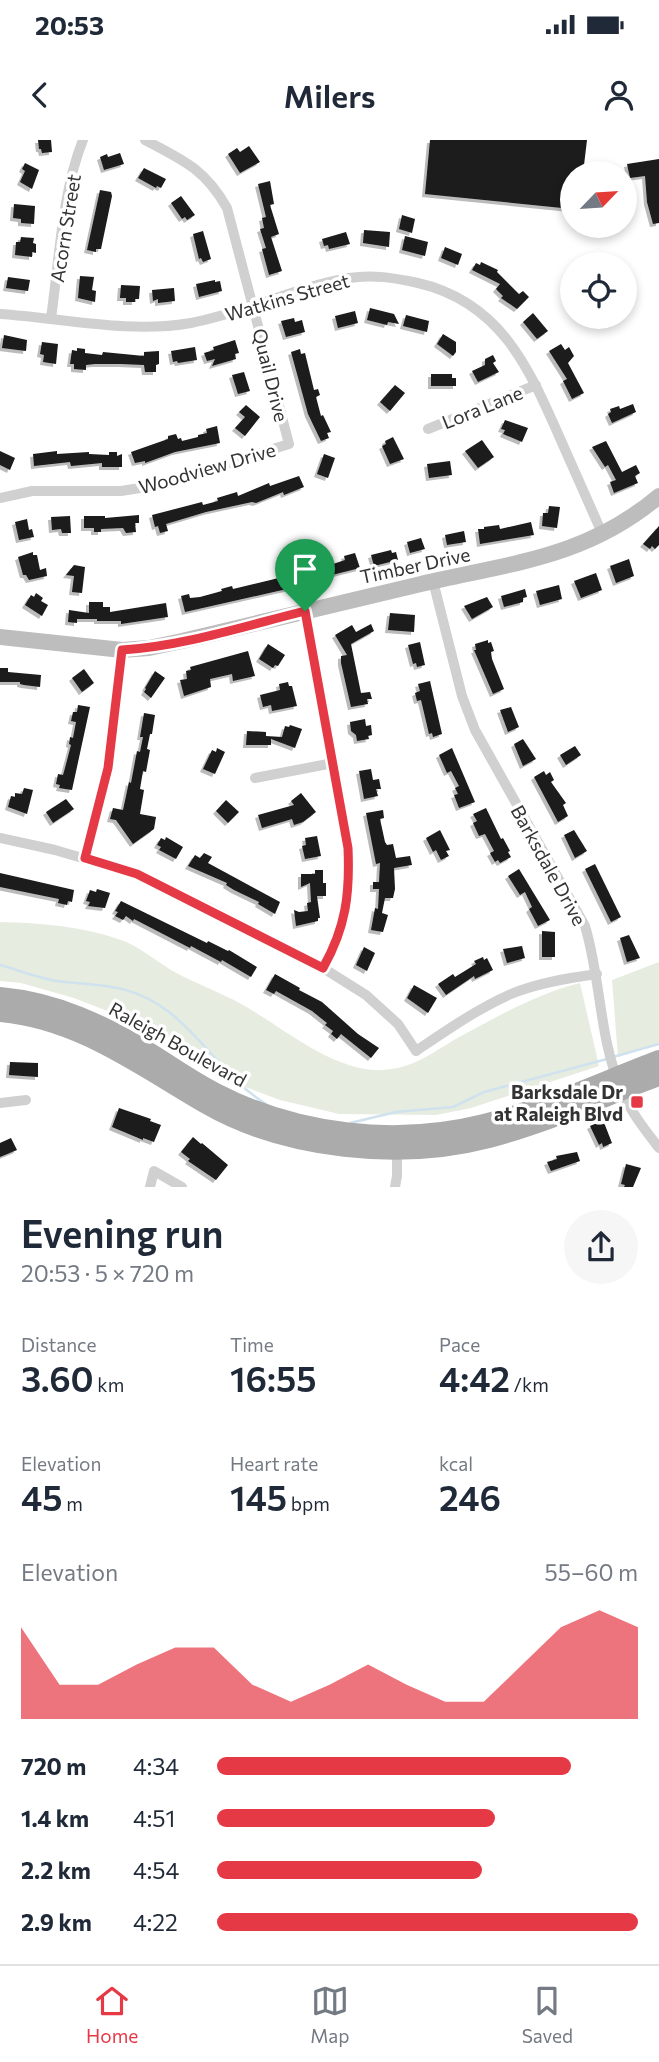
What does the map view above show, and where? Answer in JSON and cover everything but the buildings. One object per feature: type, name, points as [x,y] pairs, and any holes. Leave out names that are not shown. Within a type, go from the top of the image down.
[{"type":"main road","name":"Raleigh Boulevard","points":[[0,996],[43,1003],[88,1018],[216,1092],[259,1111],[317,1127],[375,1134],[429,1150],[489,1139],[522,1129],[619,1083],[659,1059]]},
{"type":"main road","name":"Raleigh Boulevard","points":[[0,1013],[40,1019],[82,1034],[209,1107],[254,1127],[315,1143],[374,1150],[397,1142]]},
{"type":"main road","name":"Raleigh Boulevard","points":[[619,1083],[659,1077]]},
{"type":"street","name":"Acorn Street","points":[[51,318],[70,188],[76,157],[83,140]]},
{"type":"street","name":"Quail Drive","points":[[145,140],[197,169],[218,191],[227,208],[289,444]]},
{"type":"street","name":"Watkins Street","points":[[0,314],[117,325],[158,326],[190,323],[304,288],[368,276],[432,286],[479,312],[503,333],[519,353],[537,385],[602,533]]},
{"type":"street","name":"Lora Lane","points":[[428,429],[537,385]]},
{"type":"street","name":"Woodview Drive","points":[[0,498],[32,491],[121,491],[159,485],[289,444]]},
{"type":"street","name":"Timber Drive","points":[[0,637],[122,650],[182,641],[542,558],[602,533],[644,509],[659,496]]},
{"type":"street","name":"Barksdale Drive","points":[[433,581],[462,696],[475,730],[584,926],[597,974],[603,1023],[619,1083],[637,1120],[659,1148]]},
{"type":"street","points":[[305,611],[348,848],[349,885],[345,915],[323,968]]},
{"type":"street","points":[[85,858],[108,768],[122,650]]},
{"type":"street","points":[[255,778],[333,763]]},
{"type":"street","points":[[0,838],[85,858],[137,874],[323,968],[366,995],[398,1024],[416,1051],[471,1015],[513,993],[597,974]]},
{"type":"street","points":[[0,1103],[26,1100]]},
{"type":"street","points":[[395,1187],[397,1142]]},
{"type":"street","points":[[150,1187],[154,1171],[182,1187]]},
{"type":"shaded area","points":[[0,922],[61,926],[121,940],[180,975],[243,1005],[327,1056],[363,1069],[393,1069],[415,1062],[520,1005],[580,983],[599,1066],[471,1108],[436,1115],[339,1114],[280,1100],[229,1081],[110,1012],[74,998],[21,983],[0,981]]},
{"type":"shaded area","points":[[659,962],[659,1043],[618,1057],[612,980]]},
{"type":"waterway","points":[[0,965],[50,980],[128,991],[155,1002],[182,1023],[240,1084],[266,1104]]},
{"type":"waterway","points":[[613,1057],[659,1044]]},
{"type":"waterway","points":[[350,1123],[396,1112],[453,1107],[484,1092],[607,1059]]},
{"type":"place","name":"Barksdale Dr at Raleigh Blvd","points":[[637,1102]]},
{"type":"route","points":[[305,611],[348,848],[349,885],[345,915],[323,968],[207,907],[137,874],[85,858],[108,768],[122,650],[182,641],[305,611]]}]
